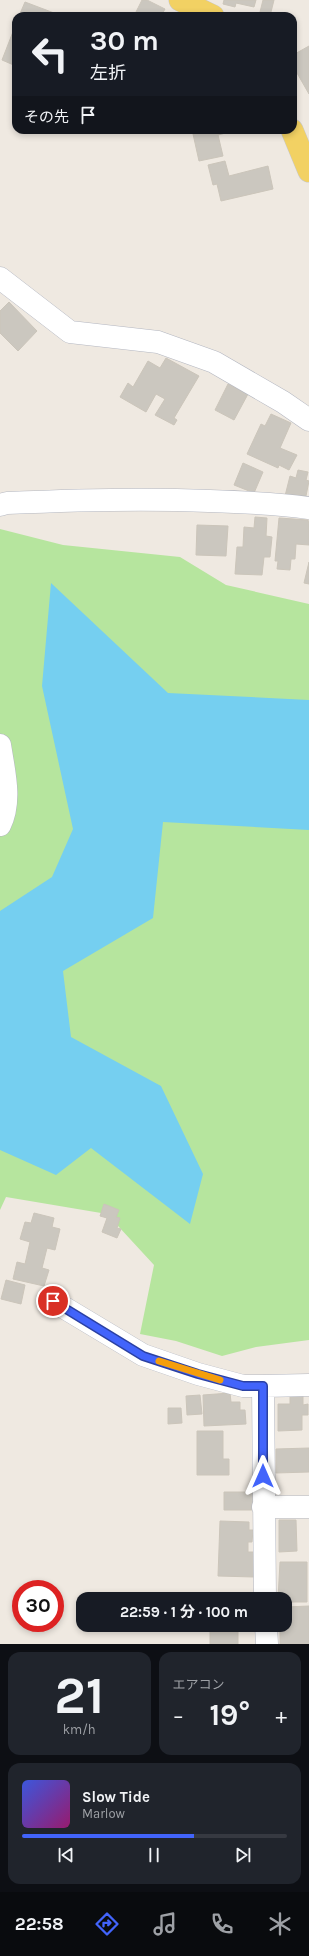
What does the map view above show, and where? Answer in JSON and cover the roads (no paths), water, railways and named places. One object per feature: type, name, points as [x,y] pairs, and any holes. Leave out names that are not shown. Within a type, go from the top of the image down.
[{"type":"main road","points":[[180,0],[208,9]]},
{"type":"main road","points":[[294,134],[309,171]]},
{"type":"street","points":[[0,278],[70,332],[158,342],[214,362],[283,402],[309,420]]},
{"type":"street","points":[[0,505],[7,503],[52,501],[171,499],[252,502],[309,508]]},
{"type":"street","points":[[0,745],[6,782],[6,813],[0,825]]},
{"type":"street","points":[[53,1301],[143,1356],[198,1374],[243,1386],[309,1385]]},
{"type":"street","points":[[263,1386],[263,1507],[266,1592]]},
{"type":"street","points":[[263,1507],[309,1507]]},
{"type":"street","points":[[266,1632],[267,1644]]},
{"type":"water","points":[[51,583],[168,693],[309,700],[309,830],[163,822],[153,918],[63,971],[71,1037],[161,1086],[203,1174],[190,1224],[91,1148],[56,1175],[0,1150],[0,911],[52,877],[73,829],[42,686]]}]
